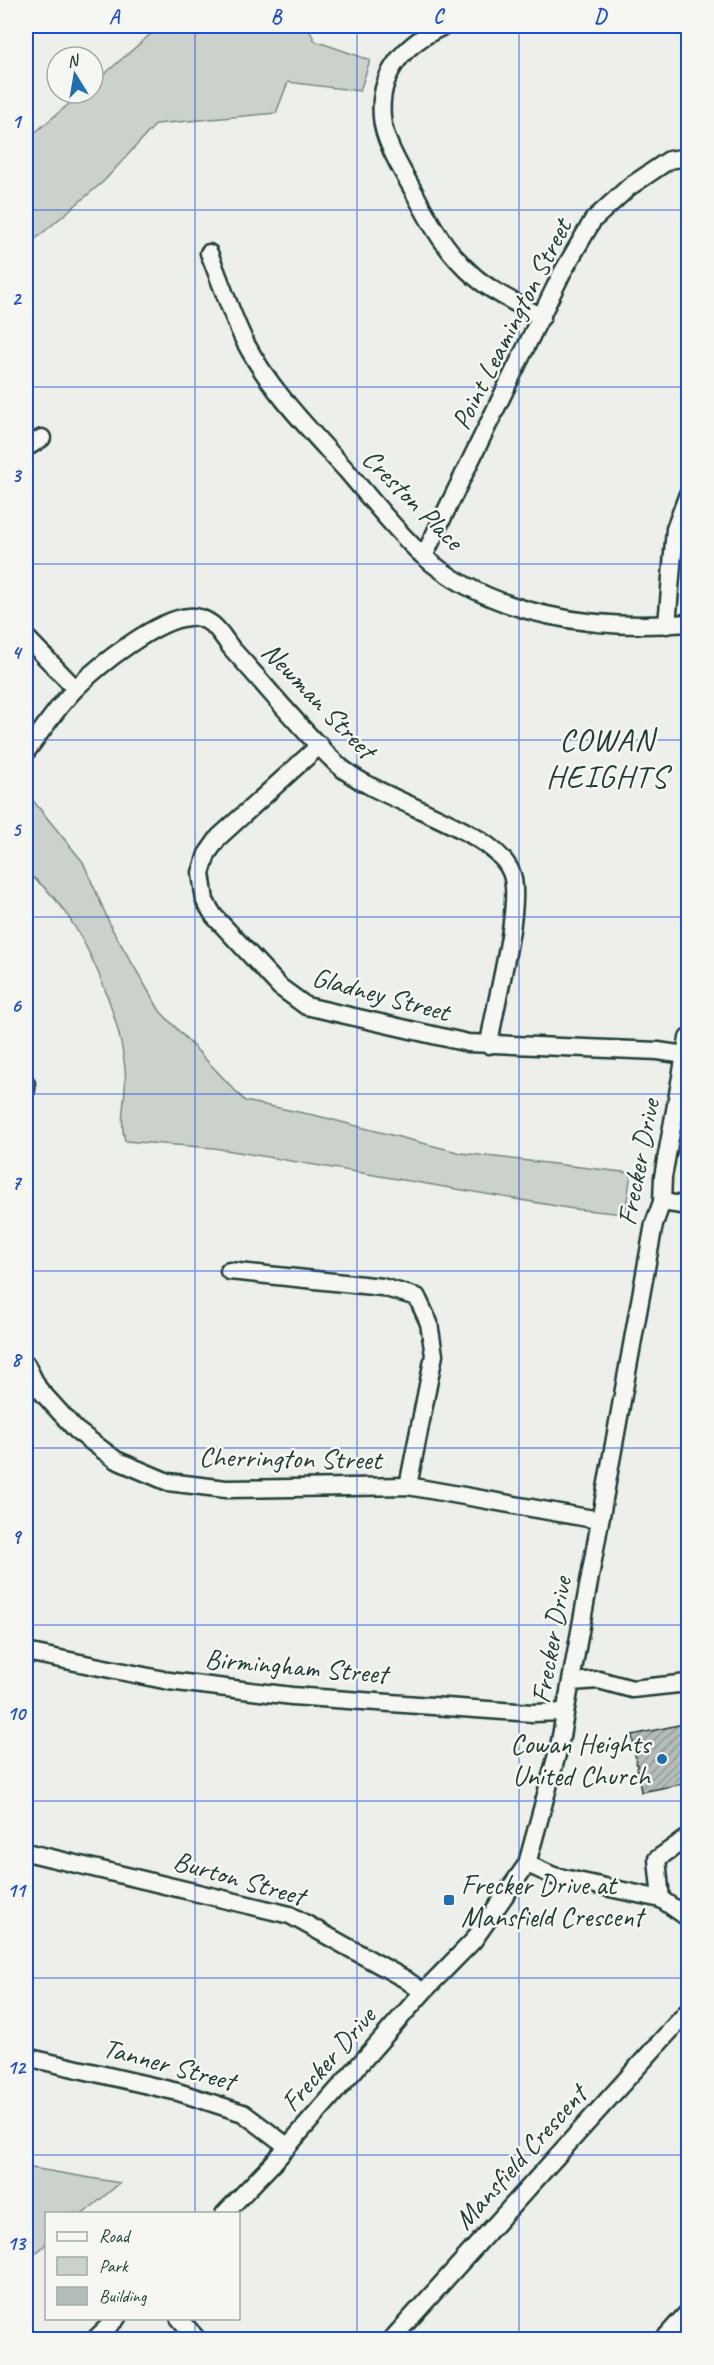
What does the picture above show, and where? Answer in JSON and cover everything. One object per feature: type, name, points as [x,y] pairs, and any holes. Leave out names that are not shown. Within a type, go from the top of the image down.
[{"type":"street","points":[[444,26],[430,32],[401,53],[383,87],[381,118],[397,160],[439,239],[476,278],[542,317]]},
{"type":"street","name":"Point Leamington Street","points":[[424,556],[562,273],[594,220],[629,187],[669,160],[688,157]]},
{"type":"street","name":"Creston Place","points":[[209,253],[245,342],[284,400],[397,530],[424,556],[459,581],[517,608],[579,623],[667,625],[688,623]]},
{"type":"street","points":[[26,448],[42,438]]},
{"type":"street","points":[[667,625],[675,529],[688,494]]},
{"type":"street","name":"Newman Street","points":[[26,752],[75,688],[141,635],[176,618],[192,616],[212,623],[320,745],[360,782],[482,840],[505,859],[514,880],[515,902],[492,1017],[489,1045]]},
{"type":"street","points":[[26,637],[75,688]]},
{"type":"street","name":"Gladney Street","points":[[320,745],[212,844],[204,863],[201,882],[210,909],[280,987],[306,1006],[416,1033],[489,1045],[658,1051],[685,1055]]},
{"type":"street","name":"Frecker Drive","points":[[226,2212],[423,1992],[473,1941],[527,1864],[559,1747],[654,1224],[662,1202],[688,1038]]},
{"type":"street","points":[[26,1084],[26,1090]]},
{"type":"street","points":[[662,1202],[688,1206]]},
{"type":"street","points":[[229,1271],[382,1287],[417,1296],[429,1323],[434,1356],[408,1486]]},
{"type":"street","name":"Cherrington Street","points":[[26,1364],[38,1388],[76,1430],[116,1460],[168,1482],[226,1489],[408,1486],[600,1520]]},
{"type":"street","name":"Birmingham Street","points":[[26,1652],[169,1681],[292,1696],[532,1713],[565,1712]]},
{"type":"street","points":[[571,1682],[599,1680],[632,1689],[688,1683]]},
{"type":"street","points":[[661,1899],[657,1859],[688,1838]]},
{"type":"street","name":"Burton Street","points":[[26,1852],[290,1915],[405,1979],[423,1992]]},
{"type":"street","points":[[527,1864],[555,1876],[661,1899],[688,1918]]},
{"type":"street","name":"Mansfield Crescent","points":[[391,2340],[688,2011]]},
{"type":"street","name":"Tanner Street","points":[[26,2057],[178,2092],[243,2113],[287,2146]]},
{"type":"street","points":[[663,2340],[688,2312]]},
{"type":"street","points":[[94,2340],[116,2320]]},
{"type":"street","points":[[180,2320],[198,2340]]},
{"type":"green space","points":[[160,26],[307,26],[315,41],[370,60],[360,91],[288,82],[276,113],[156,124],[104,181],[26,247],[26,140],[68,105],[105,105],[105,74]]},
{"type":"green space","points":[[30,797],[83,862],[112,929],[160,1011],[245,1101],[318,1116],[461,1153],[631,1173],[625,1214],[574,1209],[214,1148],[125,1141],[122,1123],[125,1069],[115,1018],[105,989],[93,960],[62,908],[45,888],[26,873],[26,803]]},
{"type":"green space","points":[[26,2167],[120,2183],[85,2212],[45,2212],[45,2245],[26,2262]]},
{"type":"building","name":"Cowan Heights United Church","points":[[688,1723],[688,1783],[641,1792],[632,1735]]},
{"type":"place","name":"Cowan Heights United Church","points":[[662,1759]]},
{"type":"place","name":"Frecker Drive at Mansfield Crescent","points":[[449,1900]]},
{"type":"district","name":"COWAN HEIGHTS","points":[[607,758]]}]
